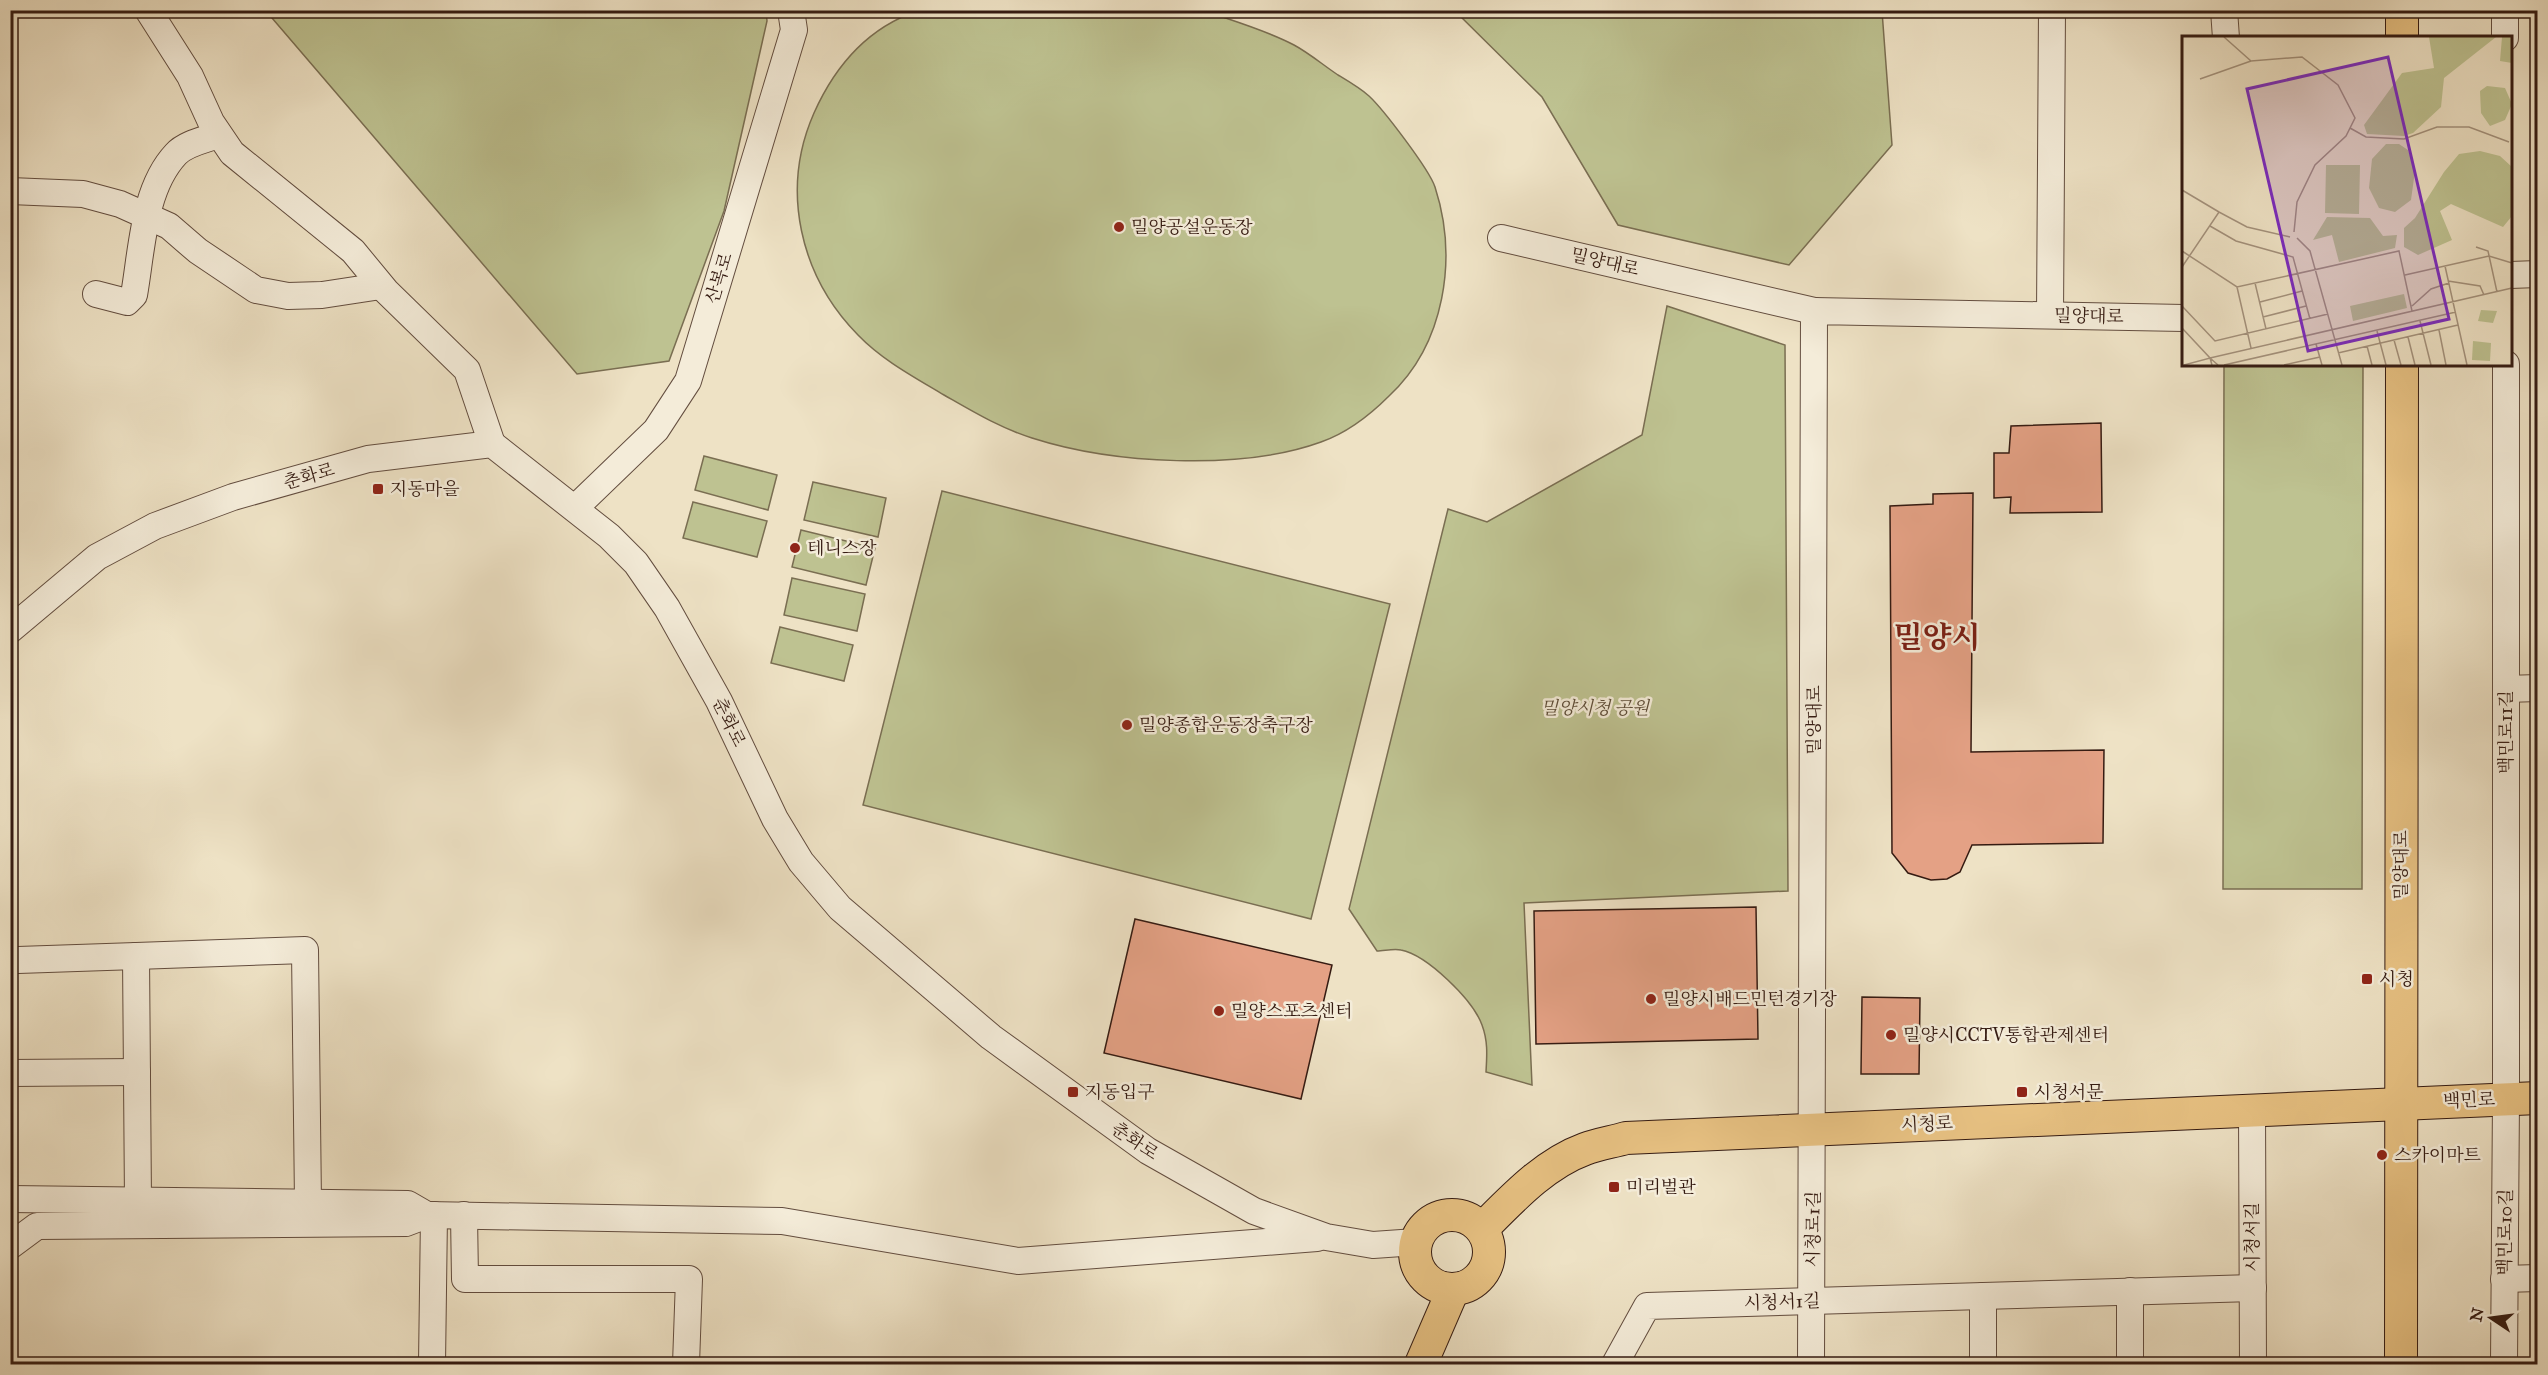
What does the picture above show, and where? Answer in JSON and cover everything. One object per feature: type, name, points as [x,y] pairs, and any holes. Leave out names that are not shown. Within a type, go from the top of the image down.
[{"type":"main road","points":[[2402,10],[2402,36]]},
{"type":"main road","name":"밀양대로","points":[[2401,1365],[2402,366]]},
{"type":"main road","name":"백민로","points":[[2401,1103],[2538,1098]]},
{"type":"main road","name":"시청로","points":[[1482,1229],[1518,1192],[1546,1171],[1585,1149],[1626,1138],[2401,1103]]},
{"type":"main road","points":[[1462,1216],[1482,1229],[1489,1251],[1488,1263],[1475,1282],[1453,1290],[1442,1288],[1423,1276],[1417,1265],[1416,1242],[1421,1232],[1439,1217],[1462,1216]]},
{"type":"main road","points":[[1421,1365],[1453,1290]]},
{"type":"street","points":[[148,10],[190,76],[218,135],[232,153],[353,251],[381,286],[467,370],[492,444]]},
{"type":"street","name":"산복로","points":[[574,508],[656,430],[688,381],[794,30],[791,10]]},
{"type":"street","points":[[2050,315],[2052,10]]},
{"type":"street","points":[[2224,10],[2226,36]]},
{"type":"street","points":[[2505,10],[2505,36]]},
{"type":"street","points":[[96,294],[127,303],[134,295],[148,216],[157,183],[176,154],[186,147],[218,135]]},
{"type":"street","points":[[10,191],[83,194],[120,204],[169,226],[198,251],[255,290],[288,296],[322,295],[381,286]]},
{"type":"street","name":"밀양대로","points":[[1501,238],[1814,311],[2182,318]]},
{"type":"street","points":[[2512,275],[2538,274]]},
{"type":"street","name":"밀양대로","points":[[1814,311],[1814,1130]]},
{"type":"street","name":"백민로11길","points":[[2506,366],[2506,1099]]},
{"type":"street","name":"춘화로","points":[[10,630],[97,557],[155,526],[233,497],[368,459],[492,444],[574,508],[636,563],[667,608],[718,701],[776,819],[801,862],[840,908],[991,1037],[1148,1151],[1254,1211],[1326,1237],[1373,1245],[1416,1242]]},
{"type":"street","points":[[2506,689],[2538,688]]},
{"type":"street","points":[[18,960],[305,950],[308,1203]]},
{"type":"street","points":[[136,956],[138,1201]]},
{"type":"street","points":[[10,1073],[137,1072]]},
{"type":"street","name":"백민로10길","points":[[2504,1365],[2506,1099]]},
{"type":"street","name":"시청서길","points":[[2252,1109],[2253,1365]]},
{"type":"street","name":"시청로1길","points":[[1811,1365],[1814,1130]]},
{"type":"street","points":[[10,1199],[408,1204],[430,1215]]},
{"type":"street","points":[[10,1246],[37,1226],[406,1223],[430,1215],[782,1221],[1018,1261],[1326,1237]]},
{"type":"street","points":[[430,1215],[432,1365]]},
{"type":"street","points":[[464,1215],[465,1279],[689,1279],[686,1365]]},
{"type":"street","points":[[2504,1279],[2538,1278]]},
{"type":"street","name":"시청서1길","points":[[1615,1365],[1647,1306],[2253,1288]]},
{"type":"street","points":[[2130,1292],[2130,1365]]},
{"type":"street","points":[[1983,1296],[1983,1365]]},
{"type":"green space","points":[[1202,10],[1261,30],[1294,45],[1362,90],[1376,103],[1431,178],[1442,214],[1445,242],[1442,299],[1423,351],[1408,375],[1382,403],[1358,423],[1340,434],[1289,451],[1253,457],[1177,461],[1100,454],[1032,438],[997,424],[899,368],[858,335],[838,312],[822,286],[810,259],[802,231],[798,202],[798,172],[804,142],[822,96],[843,65],[868,38],[899,18],[917,11]]},
{"type":"green space","points":[[266,11],[766,11],[767,21],[724,211],[669,361],[577,374]]},
{"type":"green space","points":[[1455,11],[1882,11],[1892,145],[1789,265],[1618,225],[1542,97]]},
{"type":"green space","name":"밀양시청 공원","points":[[1667,306],[1785,345],[1788,891],[1524,903],[1532,1085],[1486,1072],[1487,1054],[1484,1031],[1469,1003],[1448,980],[1423,960],[1398,949],[1377,951],[1349,909],[1448,509],[1487,522],[1642,435]]},
{"type":"green space","points":[[2224,366],[2363,366],[2362,889],[2223,889]]},
{"type":"green space","points":[[704,456],[777,475],[768,510],[695,490]]},
{"type":"green space","points":[[813,482],[886,498],[878,537],[804,520]]},
{"type":"green space","points":[[942,491],[1390,604],[1311,919],[863,805]]},
{"type":"green space","points":[[693,502],[767,521],[757,557],[683,538]]},
{"type":"green space","points":[[801,530],[875,548],[866,585],[792,567]]},
{"type":"green space","points":[[792,578],[865,594],[857,631],[784,615]]},
{"type":"green space","points":[[780,627],[853,645],[844,681],[771,663]]},
{"type":"building","points":[[2101,423],[2102,512],[2010,513],[2011,497],[1994,498],[1994,453],[2009,453],[2011,426]]},
{"type":"building","points":[[1973,493],[1971,752],[2104,750],[2103,843],[1972,845],[1960,872],[1947,879],[1931,880],[1908,873],[1892,853],[1890,506],[1933,504],[1933,494]]},
{"type":"building","points":[[1756,907],[1758,1039],[1536,1044],[1534,911]]},
{"type":"building","points":[[1135,919],[1332,965],[1301,1099],[1104,1053]]},
{"type":"building","points":[[1862,997],[1920,998],[1919,1074],[1861,1074]]},
{"type":"place","name":"밀양공설운동장","points":[[1119,227]]},
{"type":"place","name":"지동마을","points":[[378,489]]},
{"type":"place","name":"테니스장","points":[[795,548]]},
{"type":"place","name":"밀양종합운동장축구장","points":[[1127,725]]},
{"type":"place","name":"시청","points":[[2367,979]]},
{"type":"place","name":"밀양시배드민턴경기장","points":[[1651,999]]},
{"type":"place","name":"밀양스포츠센터","points":[[1219,1011]]},
{"type":"place","name":"밀양시CCTV통합관제센터","points":[[1891,1035]]},
{"type":"place","name":"지동입구","points":[[1073,1092]]},
{"type":"place","name":"시청서문","points":[[2022,1092]]},
{"type":"place","name":"스카이마트","points":[[2382,1155]]},
{"type":"place","name":"미리벌관","points":[[1614,1187]]},
{"type":"district","name":"밀양시","points":[[1937,637]]}]
